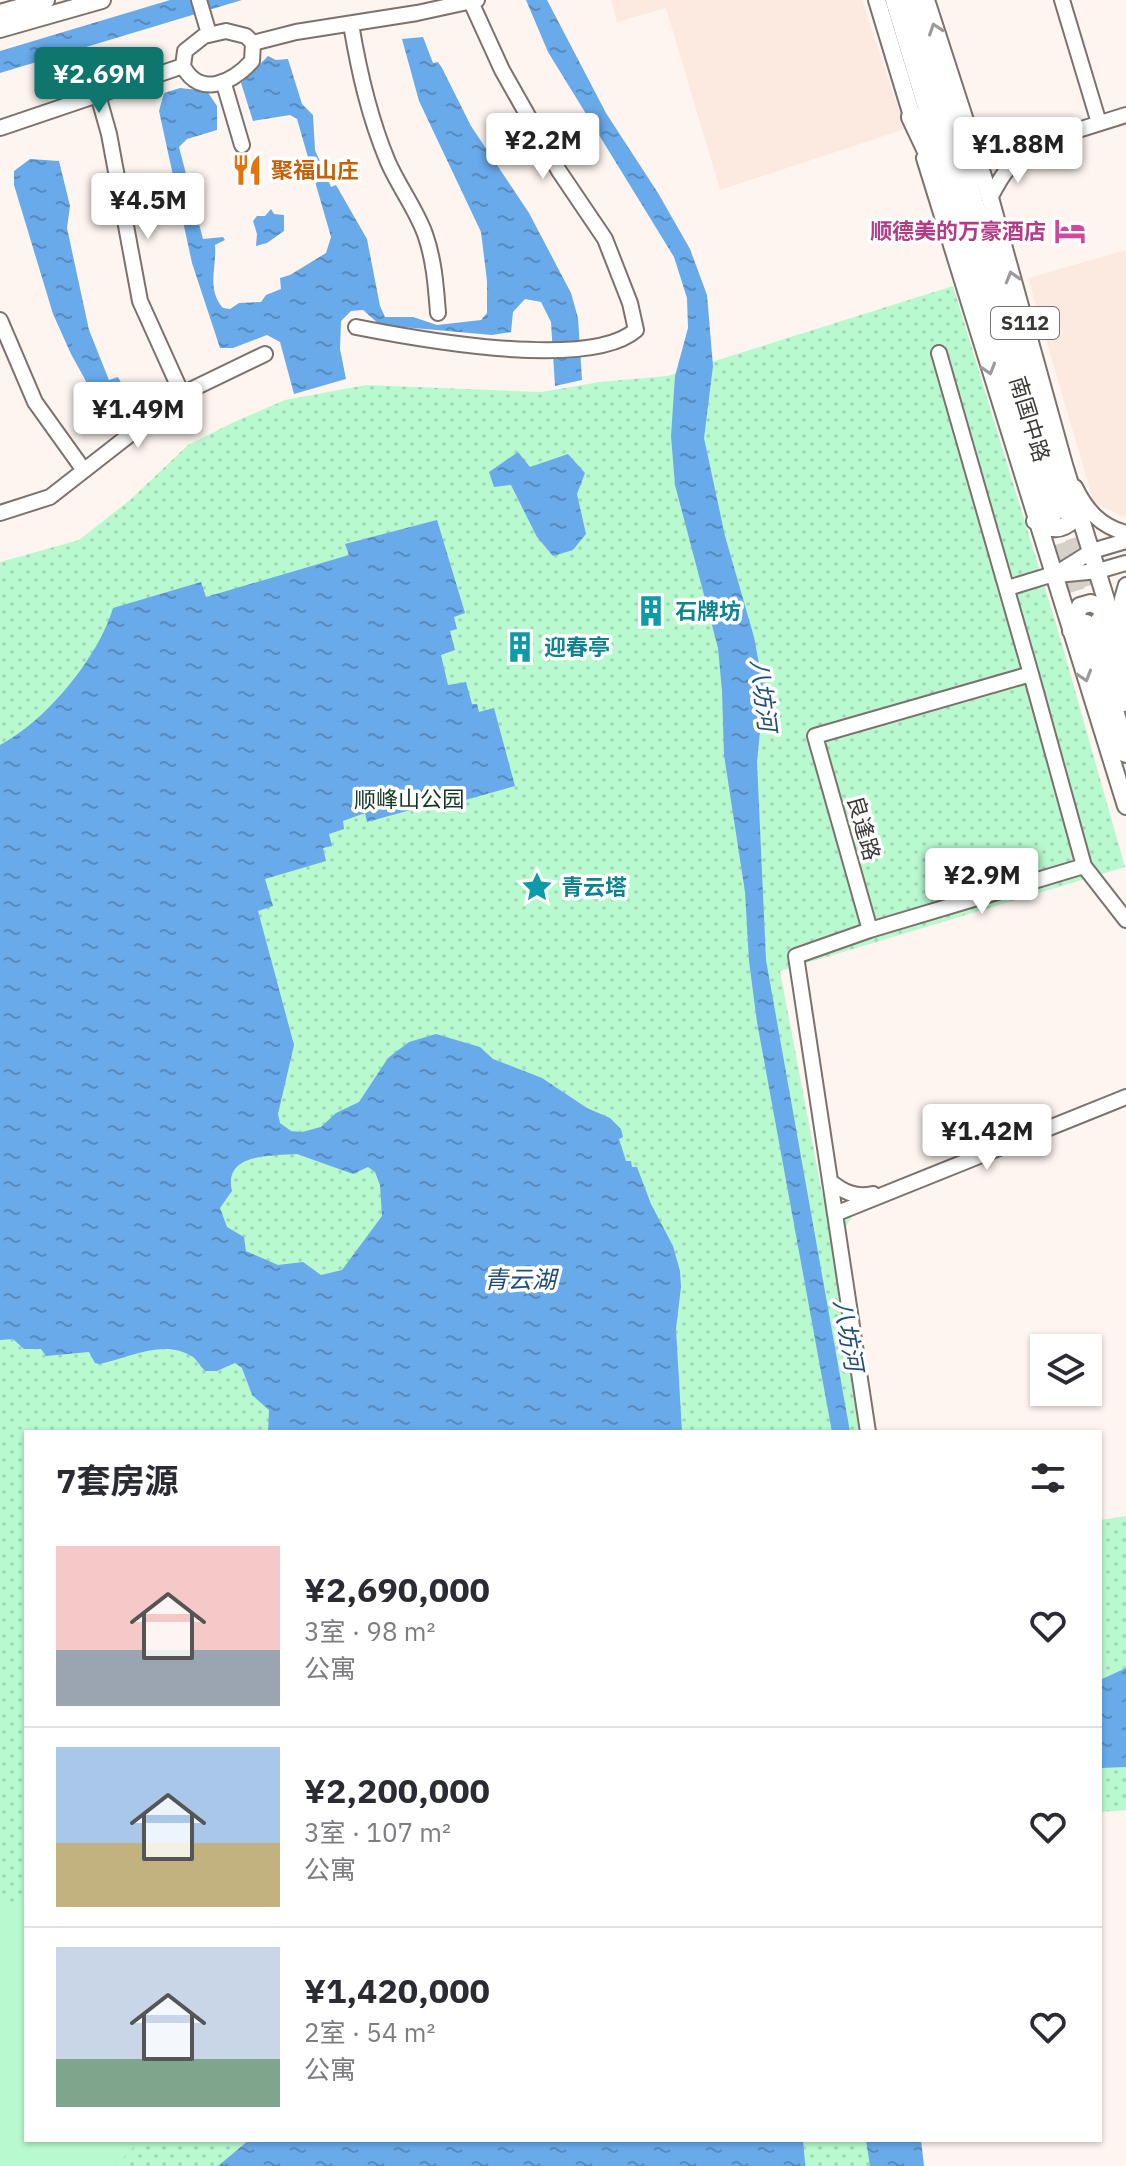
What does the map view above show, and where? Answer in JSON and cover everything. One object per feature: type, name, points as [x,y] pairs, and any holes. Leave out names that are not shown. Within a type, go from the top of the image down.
[{"type":"highway","name":"南国中路","points":[[896,0],[966,233],[1056,509]]},
{"type":"highway","name":"南国中路","points":[[911,0],[1056,509]]},
{"type":"highway","points":[[912,117],[966,233]]},
{"type":"highway","name":"S112","points":[[1093,626],[1126,701]]},
{"type":"highway","name":"S112","points":[[1093,626],[1126,752]]},
{"type":"main road","points":[[0,13],[46,0]]},
{"type":"main road","points":[[0,29],[102,0]]},
{"type":"main road","name":"南国中路","points":[[877,0],[912,117],[1056,509],[1092,551],[1098,571],[1093,626],[1126,806]]},
{"type":"main road","name":"南国中路","points":[[926,0],[990,198],[1064,465],[1056,509],[1053,575],[1093,626],[1124,656]]},
{"type":"street","points":[[199,0],[209,34]]},
{"type":"street","points":[[1062,0],[1099,123]]},
{"type":"street","points":[[253,43],[296,32],[474,1],[502,70],[545,146],[605,239],[630,303],[636,330],[610,345],[489,349],[356,327]]},
{"type":"street","points":[[351,24],[361,81],[375,127],[389,164],[425,233],[436,278],[438,313]]},
{"type":"street","points":[[237,32],[253,43],[252,61],[224,84],[191,79],[183,66],[185,51],[209,34],[237,32]]},
{"type":"street","points":[[0,128],[183,66]]},
{"type":"street","points":[[224,84],[242,145]]},
{"type":"street","points":[[98,95],[109,134],[140,301],[182,394]]},
{"type":"street","points":[[967,128],[997,142],[1027,146],[1126,115]]},
{"type":"street","points":[[990,198],[1004,169],[1023,154],[1126,125]]},
{"type":"street","points":[[0,320],[35,402],[83,469]]},
{"type":"street","points":[[939,353],[1008,588],[1084,866],[1126,920]]},
{"type":"street","points":[[0,513],[50,497],[182,394],[265,354]]},
{"type":"street","points":[[1064,465],[1091,513],[1103,523],[1126,533]]},
{"type":"street","points":[[1053,575],[1092,551],[1126,541]]},
{"type":"street","points":[[1008,588],[1053,575],[1098,571],[1126,563]]},
{"type":"street","points":[[1124,656],[1121,609],[1126,585]]},
{"type":"street","name":"良逢路","points":[[870,930],[815,736],[1031,674]]},
{"type":"street","points":[[868,1430],[796,956],[870,930],[1084,866]]},
{"type":"street","points":[[835,1214],[1126,1097]]},
{"type":"street","points":[[830,1181],[839,1189],[861,1197],[885,1192]]},
{"type":"shaded area","points":[[611,0],[862,0],[905,129],[720,190],[666,8],[617,22]]},
{"type":"shaded area","points":[[1126,250],[1126,518],[1094,503],[1028,278]]},
{"type":"green space","name":"顺峰山公园","points":[[953,286],[1057,627],[1125,867],[780,971],[822,1193],[828,1208],[855,1212],[845,1228],[875,1430],[24,1430],[24,2142],[921,2142],[924,2166],[0,2166],[0,562],[79,540],[130,500],[188,445],[285,400],[366,385],[541,392],[600,382],[667,376]]},
{"type":"green space","points":[[1126,1516],[1126,1810],[1102,1812],[1102,1520]]},
{"type":"green space","points":[[0,1899],[24,1905],[24,2142],[138,2142],[116,2166],[0,2166]]},
{"type":"water","points":[[170,0],[242,0],[0,73],[0,51]]},
{"type":"water","name":"八坊河","points":[[526,0],[547,0],[606,113],[690,249],[707,295],[713,366],[704,438],[725,536],[754,637],[764,690],[757,762],[766,960],[850,1430],[832,1430],[757,1022],[745,892],[724,755],[718,648],[675,485],[671,436],[675,376],[688,328],[687,298],[674,257],[548,52]]},
{"type":"water","points":[[423,37],[433,63],[438,62],[442,68],[471,126],[529,213],[571,293],[578,318],[582,380],[555,386],[551,322],[541,302],[525,299],[513,312],[511,332],[492,335],[380,325],[363,310],[351,311],[341,321],[340,349],[346,379],[294,394],[280,342],[267,335],[233,348],[220,348],[192,263],[159,111],[164,93],[180,88],[207,91],[217,106],[217,130],[187,139],[179,147],[203,239],[223,237],[225,240],[215,245],[213,278],[215,293],[223,308],[230,309],[239,303],[261,302],[266,295],[281,289],[280,278],[326,253],[331,237],[297,119],[290,115],[253,121],[241,83],[268,56],[276,60],[288,59],[302,104],[313,115],[315,150],[331,187],[336,185],[367,239],[385,317],[413,317],[437,325],[481,320],[487,313],[487,281],[481,232],[419,101],[402,39]]},
{"type":"water","points":[[30,159],[59,161],[70,206],[67,228],[89,330],[109,380],[118,377],[129,398],[136,398],[138,405],[110,425],[53,314],[14,185],[14,171]]},
{"type":"water","points":[[271,209],[274,214],[284,215],[284,231],[267,243],[256,246],[257,234],[253,221],[257,216],[265,216]]},
{"type":"water","points":[[518,452],[530,467],[568,454],[585,473],[577,494],[586,534],[573,550],[553,556],[537,537],[511,485],[494,487],[489,472]]},
{"type":"water","name":"青云湖","points":[[437,520],[465,613],[454,617],[457,629],[450,631],[455,650],[441,655],[448,685],[466,682],[472,704],[477,704],[479,712],[494,708],[515,786],[451,804],[446,789],[427,794],[429,805],[367,822],[365,813],[343,821],[344,829],[329,834],[332,846],[323,848],[326,861],[265,879],[273,906],[258,911],[294,1045],[278,1114],[280,1123],[291,1131],[302,1132],[321,1127],[336,1113],[359,1102],[388,1058],[409,1042],[436,1034],[480,1047],[493,1059],[542,1078],[587,1108],[610,1118],[621,1129],[623,1137],[619,1139],[626,1161],[637,1167],[651,1204],[673,1246],[680,1271],[676,1329],[682,1430],[268,1430],[269,1410],[252,1395],[242,1368],[235,1363],[217,1371],[205,1371],[193,1357],[170,1349],[158,1349],[99,1364],[95,1363],[89,1352],[46,1356],[41,1349],[24,1349],[13,1339],[0,1340],[0,745],[35,720],[68,686],[95,647],[113,608],[201,582],[206,597],[349,555],[345,544]],"holes":[[[297,1154],[353,1174],[368,1167],[375,1172],[380,1185],[382,1216],[342,1270],[321,1275],[303,1262],[278,1265],[246,1251],[244,1237],[227,1227],[220,1208],[232,1191],[231,1179],[235,1169],[251,1159]]]},
{"type":"water","points":[[1126,1668],[1126,1767],[1102,1768],[1102,1679]]},
{"type":"water","points":[[247,2142],[803,2142],[805,2166],[218,2166]]},
{"type":"water","points":[[866,2142],[921,2142],[924,2166],[870,2166]]},
{"type":"tunnel","points":[[1066,509],[1101,621]]},
{"type":"tunnel","points":[[1051,515],[1085,622]]},
{"type":"place","name":"聚福山庄","points":[[247,170]]},
{"type":"place","name":"顺德美的万豪酒店","points":[[1070,231]]},
{"type":"place","name":"石牌坊","points":[[651,611]]},
{"type":"place","name":"迎春亭","points":[[520,647]]},
{"type":"place","name":"青云塔","points":[[537,887]]}]
